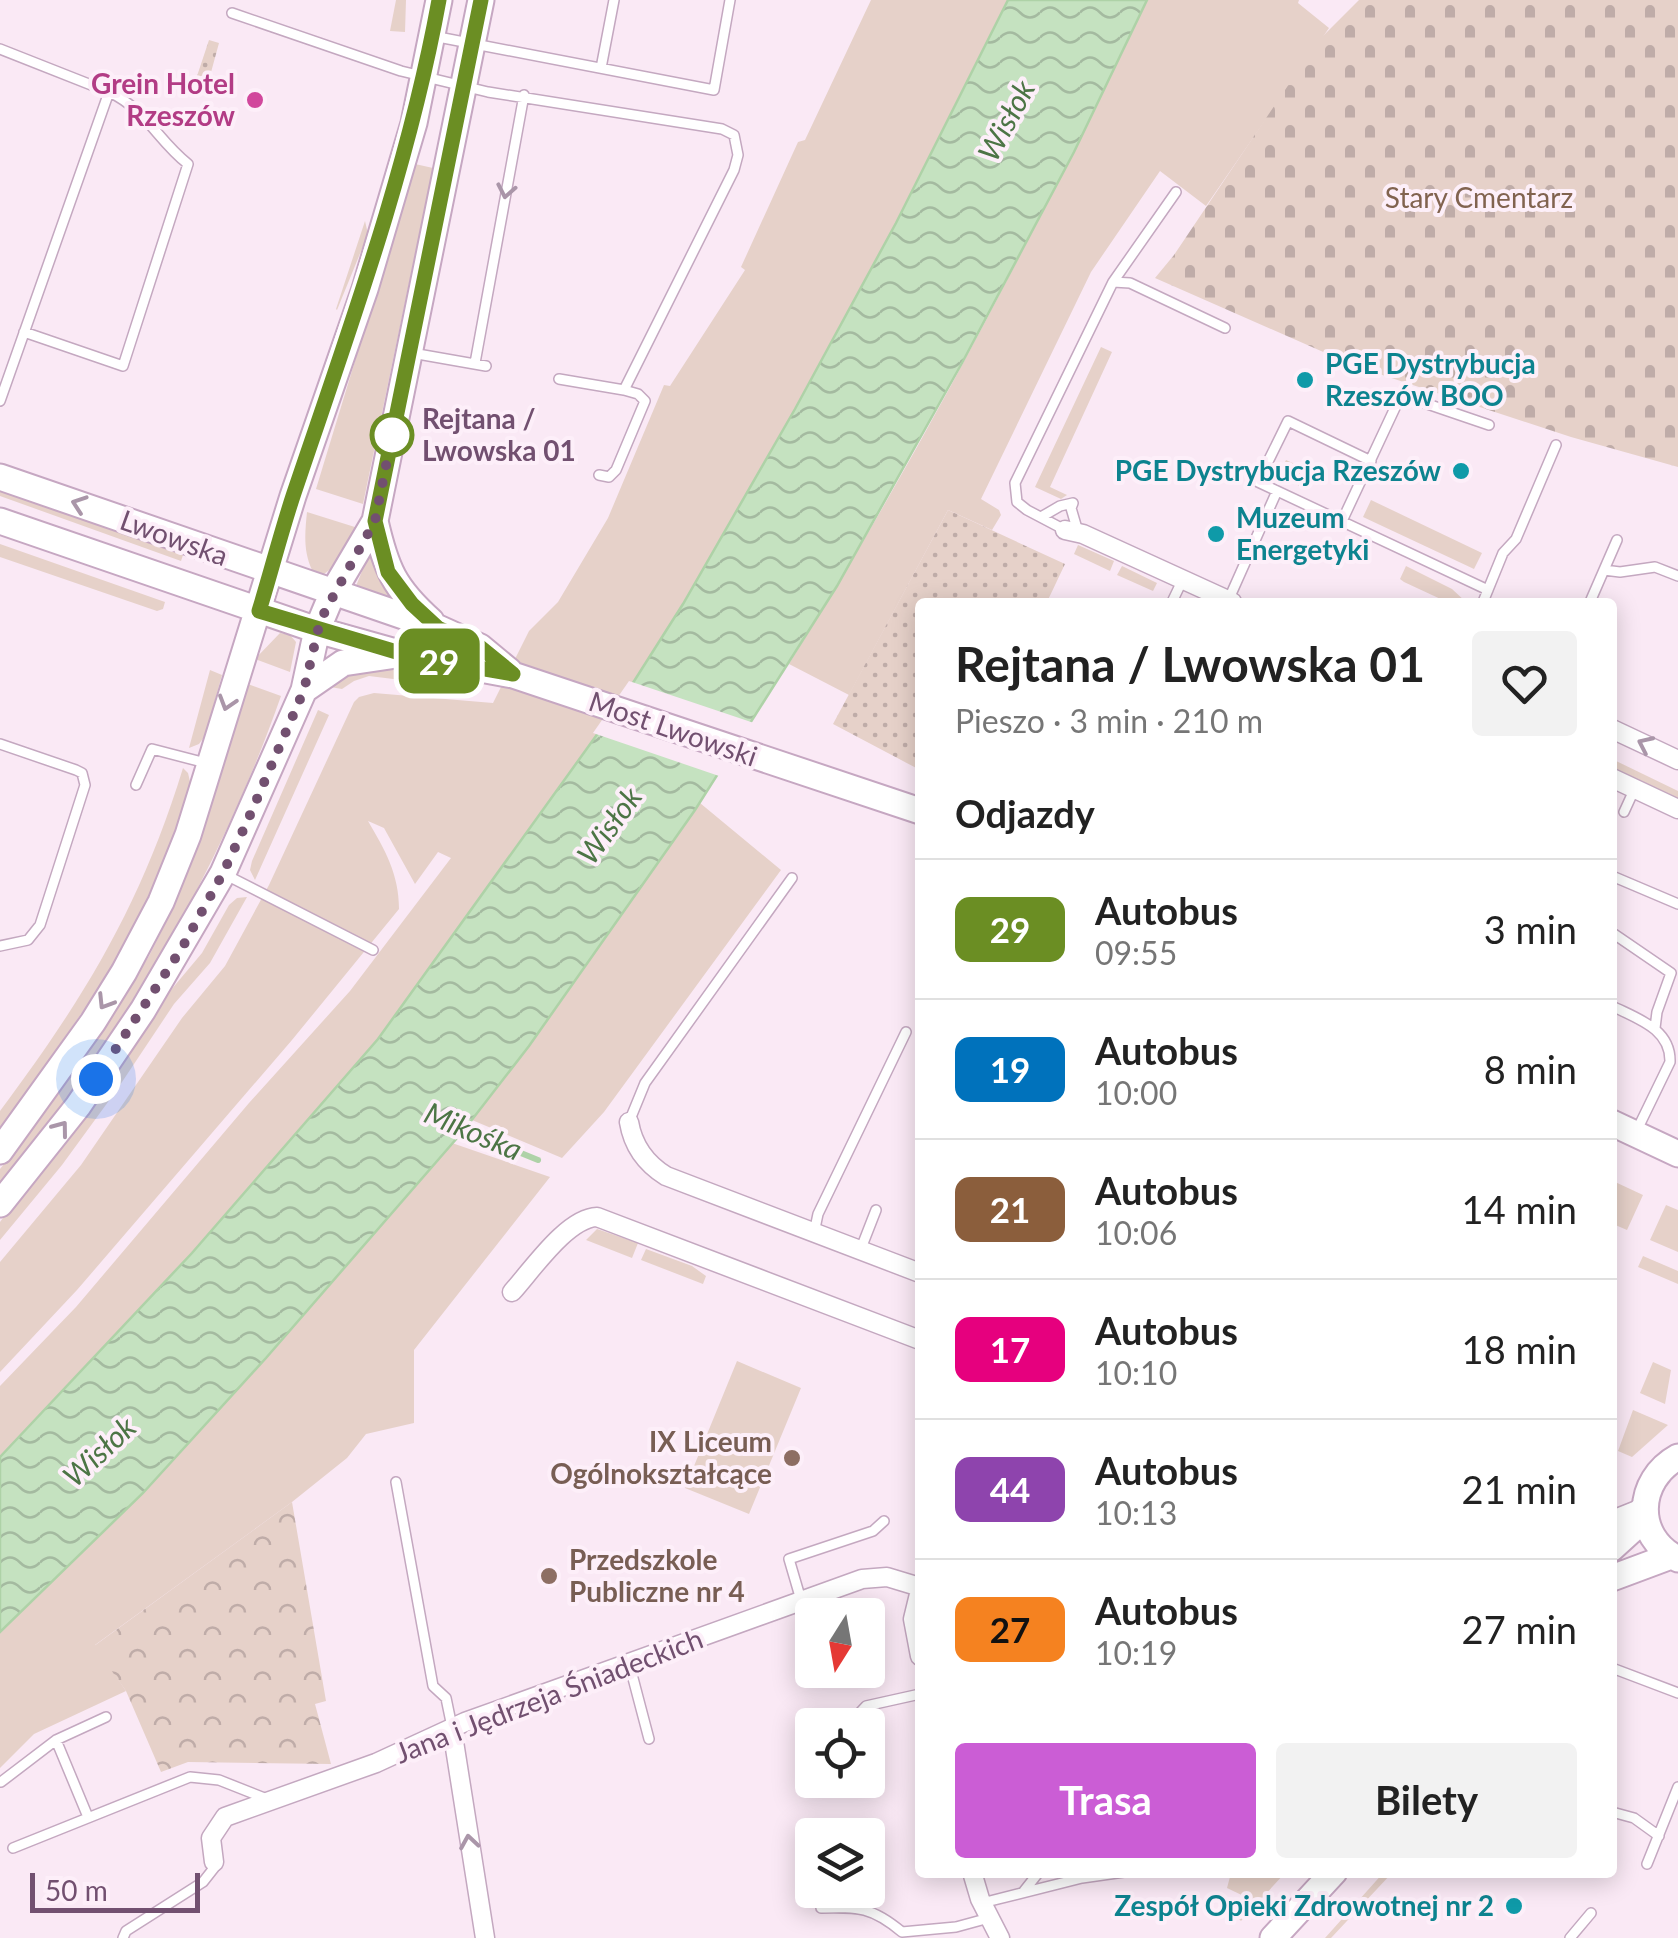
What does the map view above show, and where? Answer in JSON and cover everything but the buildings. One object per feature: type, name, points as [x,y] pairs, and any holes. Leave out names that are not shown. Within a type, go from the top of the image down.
[{"type":"main road","points":[[0,1151],[124,972],[161,902],[188,835],[238,666],[364,289],[424,77],[439,0]]},
{"type":"main road","points":[[0,1204],[78,1106],[143,1010],[223,873],[304,690],[318,630],[333,592],[375,521],[480,0]]},
{"type":"main road","name":"Lwowska","points":[[0,477],[438,628],[480,647],[513,674]]},
{"type":"main road","name":"Lwowska","points":[[0,521],[318,630],[410,656],[513,674]]},
{"type":"main road","points":[[375,521],[388,572],[398,590],[438,628]]},
{"type":"main road","points":[[304,690],[344,663],[373,656],[410,656]]},
{"type":"main road","name":"Most Lwowski","points":[[513,674],[915,809]]},
{"type":"main road","points":[[1624,1129],[1678,1154]]},
{"type":"main road","points":[[1675,1558],[1652,1538],[1645,1510],[1650,1484],[1658,1472],[1678,1457]]},
{"type":"main road","points":[[1617,1542],[1645,1510]]},
{"type":"main road","points":[[1617,1576],[1675,1558]]},
{"type":"main road","points":[[1273,1938],[1328,1878]]},
{"type":"street","points":[[1072,531],[1222,598]]},
{"type":"street","points":[[1617,731],[1678,760]]},
{"type":"street","points":[[1617,780],[1678,808]]},
{"type":"street","points":[[629,1122],[639,1151],[666,1176],[915,1271]]},
{"type":"street","points":[[512,1292],[572,1226],[588,1217],[597,1217],[915,1338]]},
{"type":"street","points":[[1617,1518],[1645,1510]]},
{"type":"street","name":"Jana i Jędrzeja Śniadeckich","points":[[807,1598],[877,1576],[915,1587]]},
{"type":"street","name":"Jana i Jędrzeja Śniadeckich","points":[[214,1862],[211,1838],[219,1822],[376,1763],[452,1729],[795,1602]]},
{"type":"street","points":[[915,1608],[915,1634]]},
{"type":"street","points":[[452,1729],[485,1938]]},
{"type":"street","points":[[974,1878],[1000,1938]]},
{"type":"lane","points":[[602,68],[614,0]]},
{"type":"lane","points":[[432,36],[714,90],[730,0]]},
{"type":"lane","points":[[232,13],[424,77],[722,129],[734,136],[738,145],[734,170],[624,390]]},
{"type":"lane","points":[[0,49],[109,92],[139,111],[188,164],[123,366],[24,332]]},
{"type":"lane","points":[[0,401],[109,92]]},
{"type":"lane","points":[[474,363],[524,96]]},
{"type":"lane","points":[[1041,517],[1073,503],[1072,531],[1041,517],[1017,502],[1015,483],[1113,282],[1176,192]]},
{"type":"lane","points":[[1113,282],[1130,283],[1225,328]]},
{"type":"lane","points":[[409,352],[486,366]]},
{"type":"lane","points":[[0,363],[12,366]]},
{"type":"lane","points":[[559,379],[624,390],[645,401],[616,470],[609,477],[599,475]]},
{"type":"lane","points":[[1342,522],[1401,395],[1489,425]]},
{"type":"lane","points":[[1371,461],[1288,421],[1258,482],[1488,590]]},
{"type":"lane","points":[[1485,598],[1502,553],[1516,539],[1556,445]]},
{"type":"lane","points":[[1232,598],[1276,491]]},
{"type":"lane","points":[[1592,598],[1617,540]]},
{"type":"lane","points":[[1604,570],[1655,567],[1678,576]]},
{"type":"lane","points":[[1174,598],[1184,580]]},
{"type":"lane","points":[[0,744],[76,770],[82,774],[85,785],[40,925],[28,940],[0,946]]},
{"type":"lane","points":[[136,785],[152,748],[209,764]]},
{"type":"lane","points":[[1624,812],[1635,788]]},
{"type":"lane","points":[[223,873],[374,950]]},
{"type":"lane","points":[[629,1122],[644,1083],[792,878]]},
{"type":"lane","points":[[1617,878],[1678,904]]},
{"type":"lane","points":[[1617,936],[1672,973],[1656,1012],[1655,1028]]},
{"type":"lane","points":[[1617,1009],[1655,1028],[1674,1048],[1670,1062],[1624,1129]]},
{"type":"lane","points":[[814,1233],[818,1214],[906,1032]]},
{"type":"lane","points":[[860,1250],[876,1210]]},
{"type":"lane","points":[[396,1482],[433,1686],[446,1698],[452,1729]]},
{"type":"lane","points":[[800,1598],[789,1559],[873,1531],[884,1521]]},
{"type":"lane","points":[[629,1663],[649,1739]]},
{"type":"lane","points":[[1617,1670],[1678,1693]]},
{"type":"lane","points":[[864,1708],[915,1695]]},
{"type":"lane","points":[[1,1782],[56,1740],[106,1717]]},
{"type":"lane","points":[[56,1740],[88,1818]]},
{"type":"lane","points":[[13,1848],[190,1777],[219,1780],[274,1802]]},
{"type":"lane","points":[[1648,1864],[1678,1787]]},
{"type":"lane","points":[[1617,1813],[1634,1818],[1659,1836]]},
{"type":"lane","points":[[123,1938],[126,1931],[203,1882],[214,1862]]},
{"type":"lane","points":[[1024,1891],[1034,1878]]},
{"type":"lane","points":[[863,1908],[882,1914],[902,1932],[956,1927],[1024,1891],[1092,1878]]},
{"type":"lane","points":[[1570,1938],[1591,1913]]},
{"type":"green space","points":[[396,0],[406,0],[405,32],[390,31]]},
{"type":"green space","points":[[871,0],[1008,0],[896,223],[683,604],[624,697],[378,1039],[192,1253],[0,1457],[0,1386],[76,1307],[350,991],[451,858],[438,852],[415,884],[384,828],[368,821],[394,873],[399,909],[77,1290],[0,1372],[0,1262],[81,1165],[182,1018],[225,966],[269,885],[354,702],[374,693],[493,703],[529,631],[558,602],[608,518],[664,385],[670,386],[745,270],[741,267],[798,142],[805,140]]},
{"type":"green space","points":[[1147,0],[1299,0],[1329,28],[1206,206],[1160,171],[1091,272],[981,499],[1001,515],[992,530],[948,510],[849,695],[789,664],[886,502],[977,337]]},
{"type":"green space","name":"Stary Cmentarz","points":[[1359,0],[1678,0],[1678,467],[1571,437],[1355,366],[1155,278],[1318,41]]},
{"type":"green space","points":[[209,40],[219,43],[207,87],[195,82]]},
{"type":"green space","points":[[415,164],[433,168],[363,504],[316,489]]},
{"type":"green space","points":[[365,221],[368,234],[337,310],[336,309]]},
{"type":"green space","points":[[1101,347],[1112,352],[1050,487],[1067,495],[1061,499],[1035,487]]},
{"type":"green space","points":[[1286,460],[1310,471],[1302,487],[1278,476]]},
{"type":"green space","points":[[0,490],[183,555],[181,561],[0,496]]},
{"type":"green space","points":[[1371,500],[1482,553],[1474,569],[1363,517]]},
{"type":"green space","points":[[948,510],[1065,564],[1049,598],[915,598],[915,767],[833,724]]},
{"type":"green space","points":[[307,512],[358,528],[340,562],[324,574],[312,570],[307,556]]},
{"type":"green space","points":[[0,544],[165,602],[163,609],[157,611],[0,557]]},
{"type":"green space","points":[[1078,545],[1114,561],[1110,571],[1074,554]]},
{"type":"green space","points":[[371,549],[390,594],[387,597],[356,586]]},
{"type":"green space","points":[[1122,566],[1157,583],[1153,591],[1117,575]]},
{"type":"green space","points":[[1406,566],[1462,598],[1438,598],[1400,579]]},
{"type":"green space","points":[[280,633],[290,635],[296,642],[290,672],[255,659]]},
{"type":"green space","points":[[377,665],[473,685],[474,689],[369,676],[342,689],[330,687],[343,674]]},
{"type":"green space","points":[[210,670],[222,675],[205,736],[189,748]]},
{"type":"green space","points":[[245,683],[281,696],[228,827],[125,1014],[86,1073],[0,1185],[0,1169],[104,1028],[168,918],[202,834]]},
{"type":"green space","points":[[318,710],[329,715],[255,880],[250,870],[252,861]]},
{"type":"green space","points":[[1617,761],[1678,791],[1678,802],[1617,773]]},
{"type":"green space","points":[[183,768],[191,786],[160,873],[111,971],[0,1130],[0,1111],[59,1029],[129,907]]},
{"type":"green space","points":[[700,803],[781,870],[604,1112],[562,1158],[472,1120],[529,1046]]},
{"type":"green space","points":[[247,897],[210,963],[174,1004],[62,1165],[0,1240],[0,1222],[160,1003],[202,953],[229,905],[237,898]]},
{"type":"green space","points":[[452,1143],[550,1177],[414,1350],[414,1423],[366,1434],[347,1458],[292,1502],[95,1645],[126,1691],[34,1734],[0,1768],[0,1632],[143,1493]]},
{"type":"green space","points":[[1617,1183],[1643,1195],[1627,1230],[1617,1226]]},
{"type":"green space","points":[[1666,1205],[1678,1210],[1678,1252],[1650,1240]]},
{"type":"green space","points":[[597,1229],[638,1243],[632,1258],[586,1240]]},
{"type":"green space","points":[[646,1249],[692,1266],[706,1276],[703,1284],[641,1260]]},
{"type":"green space","points":[[1643,1256],[1678,1271],[1678,1284],[1638,1267]]},
{"type":"green space","points":[[737,1361],[801,1388],[749,1514],[685,1488]]},
{"type":"green space","points":[[1653,1362],[1671,1370],[1665,1404],[1640,1393]]},
{"type":"green space","points":[[1633,1410],[1668,1425],[1632,1457],[1618,1451]]},
{"type":"green space","points":[[292,1502],[326,1701],[315,1704],[331,1764],[188,1762],[161,1772],[126,1691],[94,1646]]},
{"type":"green space","points":[[1230,1878],[1280,1878],[1241,1921],[1236,1916],[1252,1900],[1227,1888]]},
{"type":"green space","points":[[1379,1878],[1387,1878],[1331,1938],[1325,1938]]},
{"type":"water","name":"Wisłok","points":[[1008,0],[1147,0],[1074,152],[837,586],[695,810],[529,1046],[464,1130],[143,1493],[0,1632],[0,1457],[192,1253],[378,1039],[624,697],[683,604],[795,409],[896,223]]},
{"type":"pier","points":[[629,681],[757,724],[722,777],[593,733]]},
{"type":"waterway","name":"Mikośka","points":[[460,1128],[538,1160]]},
{"type":"bus line","name":"29","points":[[439,0],[400,172],[259,611],[410,656],[513,674],[480,647],[438,628],[398,590],[388,572],[375,521],[481,0]]},
{"type":"place","name":"Grein Hotel Rzeszów","points":[[255,100]]},
{"type":"place","name":"PGE Dystrybucja Rzeszów BOO","points":[[1305,380]]},
{"type":"place","name":"Rejtana / Lwowska 01","points":[[392,435]]},
{"type":"place","name":"PGE Dystrybucja Rzeszów","points":[[1461,471]]},
{"type":"place","name":"Muzeum Energetyki","points":[[1216,534]]},
{"type":"place","name":"IX Liceum Ogólnokształcące","points":[[792,1458]]},
{"type":"place","name":"Przedszkole Publiczne nr 4","points":[[549,1576]]},
{"type":"place","name":"Zespół Opieki Zdrowotnej nr 2","points":[[1514,1906]]},
{"type":"route","points":[[96,1079],[182,948],[247,822],[304,690],[318,630],[333,592],[375,521],[392,435]]}]
